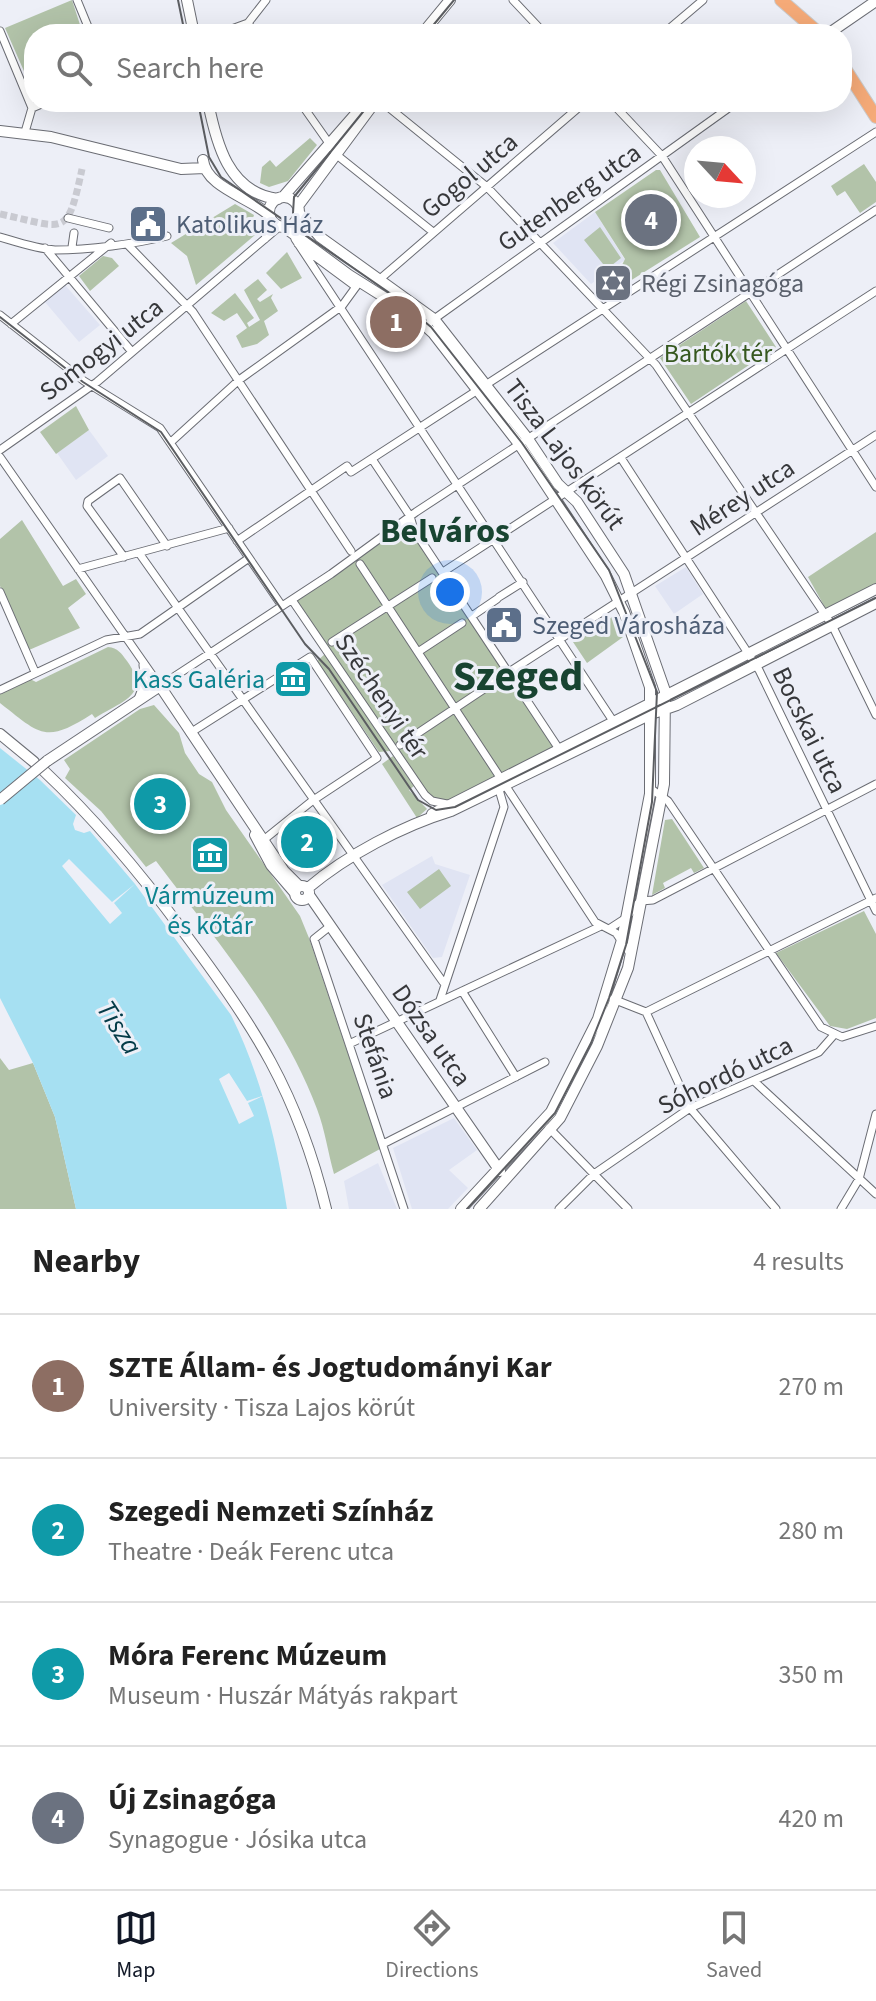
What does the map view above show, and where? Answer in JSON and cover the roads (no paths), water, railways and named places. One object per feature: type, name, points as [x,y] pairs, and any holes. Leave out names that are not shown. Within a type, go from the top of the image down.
[{"type":"main road","points":[[781,0],[809,24]]},
{"type":"main road","points":[[852,80],[876,117]]},
{"type":"street","points":[[77,0],[87,24]]},
{"type":"street","points":[[187,0],[192,24]]},
{"type":"street","points":[[248,23],[266,0]]},
{"type":"street","points":[[430,24],[450,0]]},
{"type":"street","points":[[439,24],[458,0]]},
{"type":"street","points":[[513,0],[536,24]]},
{"type":"street","points":[[675,24],[703,0]]},
{"type":"street","points":[[843,24],[876,1]]},
{"type":"street","points":[[0,31],[24,89]]},
{"type":"street","points":[[25,132],[31,112]]},
{"type":"street","points":[[0,131],[25,132],[181,169],[206,167],[221,170],[210,112]]},
{"type":"street","points":[[307,112],[332,149],[433,232]]},
{"type":"street","points":[[206,167],[225,188],[282,227],[294,223],[332,149],[359,112]]},
{"type":"street","points":[[262,244],[271,206],[332,149],[366,112]]},
{"type":"street","points":[[394,112],[487,187],[605,308],[650,359],[832,625],[876,715]]},
{"type":"street","name":"Gogol utca","points":[[380,279],[573,112]]},
{"type":"street","points":[[620,112],[662,156],[876,487]]},
{"type":"street","name":"Gutenberg utca","points":[[430,322],[723,112]]},
{"type":"street","points":[[237,541],[347,466],[351,472],[372,459],[876,132]]},
{"type":"street","points":[[206,167],[219,155]]},
{"type":"street","points":[[219,155],[237,178],[266,196],[281,198],[298,210]]},
{"type":"street","name":"Tisza Lajos körút","points":[[298,210],[320,237],[380,279],[430,322],[523,442],[561,496],[618,601],[650,687],[650,788],[622,940],[589,1041],[545,1129],[499,1168],[461,1209]]},
{"type":"street","points":[[0,800],[94,730],[397,529],[410,516],[876,210]]},
{"type":"street","points":[[68,218],[109,228]]},
{"type":"street","name":"Tisza Lajos körút","points":[[282,227],[430,322]]},
{"type":"street","name":"Somogyi utca","points":[[0,450],[92,385],[282,227]]},
{"type":"street","points":[[72,247],[74,233]]},
{"type":"street","points":[[0,237],[41,247],[72,247],[111,243],[128,245],[167,236]]},
{"type":"street","points":[[171,442],[239,380],[339,308],[357,285],[295,239],[339,308],[351,320],[616,726]]},
{"type":"street","points":[[11,324],[111,243]]},
{"type":"street","points":[[128,245],[187,306],[259,404],[351,551]]},
{"type":"street","points":[[41,247],[132,352]]},
{"type":"street","points":[[443,572],[876,291]]},
{"type":"street","points":[[0,315],[92,385],[155,424],[171,442],[282,606]]},
{"type":"street","name":"Mérey utca","points":[[509,672],[876,435]]},
{"type":"street","points":[[0,457],[160,686],[248,819],[271,865],[303,892],[328,926]]},
{"type":"street","name":"Bocskai utca","points":[[621,458],[755,664],[873,899],[876,911]]},
{"type":"street","points":[[372,459],[410,516],[418,535],[561,752]]},
{"type":"street","points":[[124,557],[87,506],[88,501],[120,478],[167,546]]},
{"type":"street","name":"Tisza Lajos körút","points":[[479,1209],[545,1129],[597,1046],[631,956],[662,795],[667,708],[665,693],[620,566],[577,502],[561,496]]},
{"type":"street","points":[[78,569],[229,528]]},
{"type":"street","points":[[397,529],[418,535]]},
{"type":"street","points":[[139,553],[443,982]]},
{"type":"street","points":[[0,690],[106,640],[140,634],[249,558]]},
{"type":"street","name":"Széchenyi tér","points":[[360,564],[455,708],[500,783],[605,927],[622,940]]},
{"type":"street","name":"Széchenyi tér","points":[[332,642],[432,578]]},
{"type":"street","points":[[472,616],[523,582]]},
{"type":"street","points":[[303,892],[354,857],[427,818],[616,726],[651,708],[665,693],[876,589]]},
{"type":"street","points":[[0,592],[35,672]]},
{"type":"street","name":"Széchenyi tér","points":[[292,600],[432,801]]},
{"type":"street","points":[[651,708],[667,708],[876,603]]},
{"type":"street","points":[[418,652],[462,623]]},
{"type":"street","name":"Széchenyi tér","points":[[243,699],[310,657],[377,758],[312,801]]},
{"type":"street","points":[[134,703],[145,681],[142,663]]},
{"type":"street","name":"Széchenyi tér","points":[[400,745],[499,679]]},
{"type":"street","points":[[190,733],[243,699]]},
{"type":"street","points":[[0,734],[34,762]]},
{"type":"street","points":[[44,771],[142,876],[245,1013],[289,1093],[313,1157],[326,1209]]},
{"type":"street","points":[[427,818],[447,804],[500,783]]},
{"type":"street","points":[[440,1000],[443,982],[504,807],[500,783]]},
{"type":"street","points":[[631,894],[641,901],[653,900],[876,784]]},
{"type":"street","points":[[650,788],[662,795],[821,1027],[833,1036],[845,1037],[876,1026]]},
{"type":"street","points":[[266,838],[312,801]]},
{"type":"street","points":[[427,818],[432,801],[447,804]]},
{"type":"street","points":[[504,807],[512,802],[519,805]]},
{"type":"street","points":[[646,1012],[873,899]]},
{"type":"street","points":[[349,1044],[626,918],[641,901]]},
{"type":"street","name":"Dózsa utca","points":[[328,926],[499,1168]]},
{"type":"street","name":"Stefánia","points":[[328,926],[314,939],[404,1209]]},
{"type":"street","points":[[631,956],[622,940],[636,929]]},
{"type":"street","points":[[462,991],[516,1077]]},
{"type":"street","points":[[605,996],[646,1012],[690,1108],[776,1209]]},
{"type":"street","name":"Sóhordó utca","points":[[559,1209],[594,1174],[690,1108],[819,1052],[833,1036]]},
{"type":"street","points":[[383,1144],[545,1062]]},
{"type":"street","points":[[754,1081],[876,1194]]},
{"type":"street","points":[[841,1209],[859,1179],[876,1114]]},
{"type":"street","points":[[545,1129],[628,1209]]},
{"type":"street","points":[[495,1192],[500,1179],[499,1168]]},
{"type":"water","name":"Tisza","points":[[0,748],[40,780],[76,815],[75,830],[90,831],[135,884],[231,1015],[251,1061],[266,1110],[287,1209],[76,1209],[55,1117],[33,1063],[0,998]]},
{"type":"tunnel","points":[[0,214],[39,223],[60,223],[72,208],[82,169]]},
{"type":"tram line","points":[[178,0],[183,24]]},
{"type":"tram line","points":[[434,24],[454,0]]},
{"type":"tram line","points":[[200,112],[209,157],[221,177],[394,296],[431,327],[522,443],[609,570],[657,692],[652,802],[626,945],[609,998],[591,1043],[555,1113],[467,1209]]},
{"type":"tram line","points":[[305,231],[293,213],[294,197],[363,112]]},
{"type":"tram line","points":[[0,317],[83,382],[161,432],[305,644],[329,669],[418,800],[436,810],[455,807],[876,598]]},
{"type":"place","name":"Új Zsinagóga","points":[[651,220]]},
{"type":"place","name":"Katolikus Ház","points":[[148,224]]},
{"type":"place","name":"Régi Zsinagóga","points":[[613,283]]},
{"type":"place","name":"SZTE Állam- és Jogtudományi Kar","points":[[396,322]]},
{"type":"place","name":"Szeged Városháza","points":[[504,625]]},
{"type":"place","name":"Kass Galéria","points":[[293,679]]},
{"type":"place","name":"Móra Ferenc Múzeum","points":[[160,804]]},
{"type":"place","name":"Szegedi Nemzeti Színház","points":[[307,842]]},
{"type":"place","name":"Vármúzeum és kőtár","points":[[210,855]]},
{"type":"district","name":"Belváros","points":[[445,530]]},
{"type":"district","name":"Szeged","points":[[518,675]]},
{"type":"park label","name":"Bartók tér","points":[[718,353]]}]
